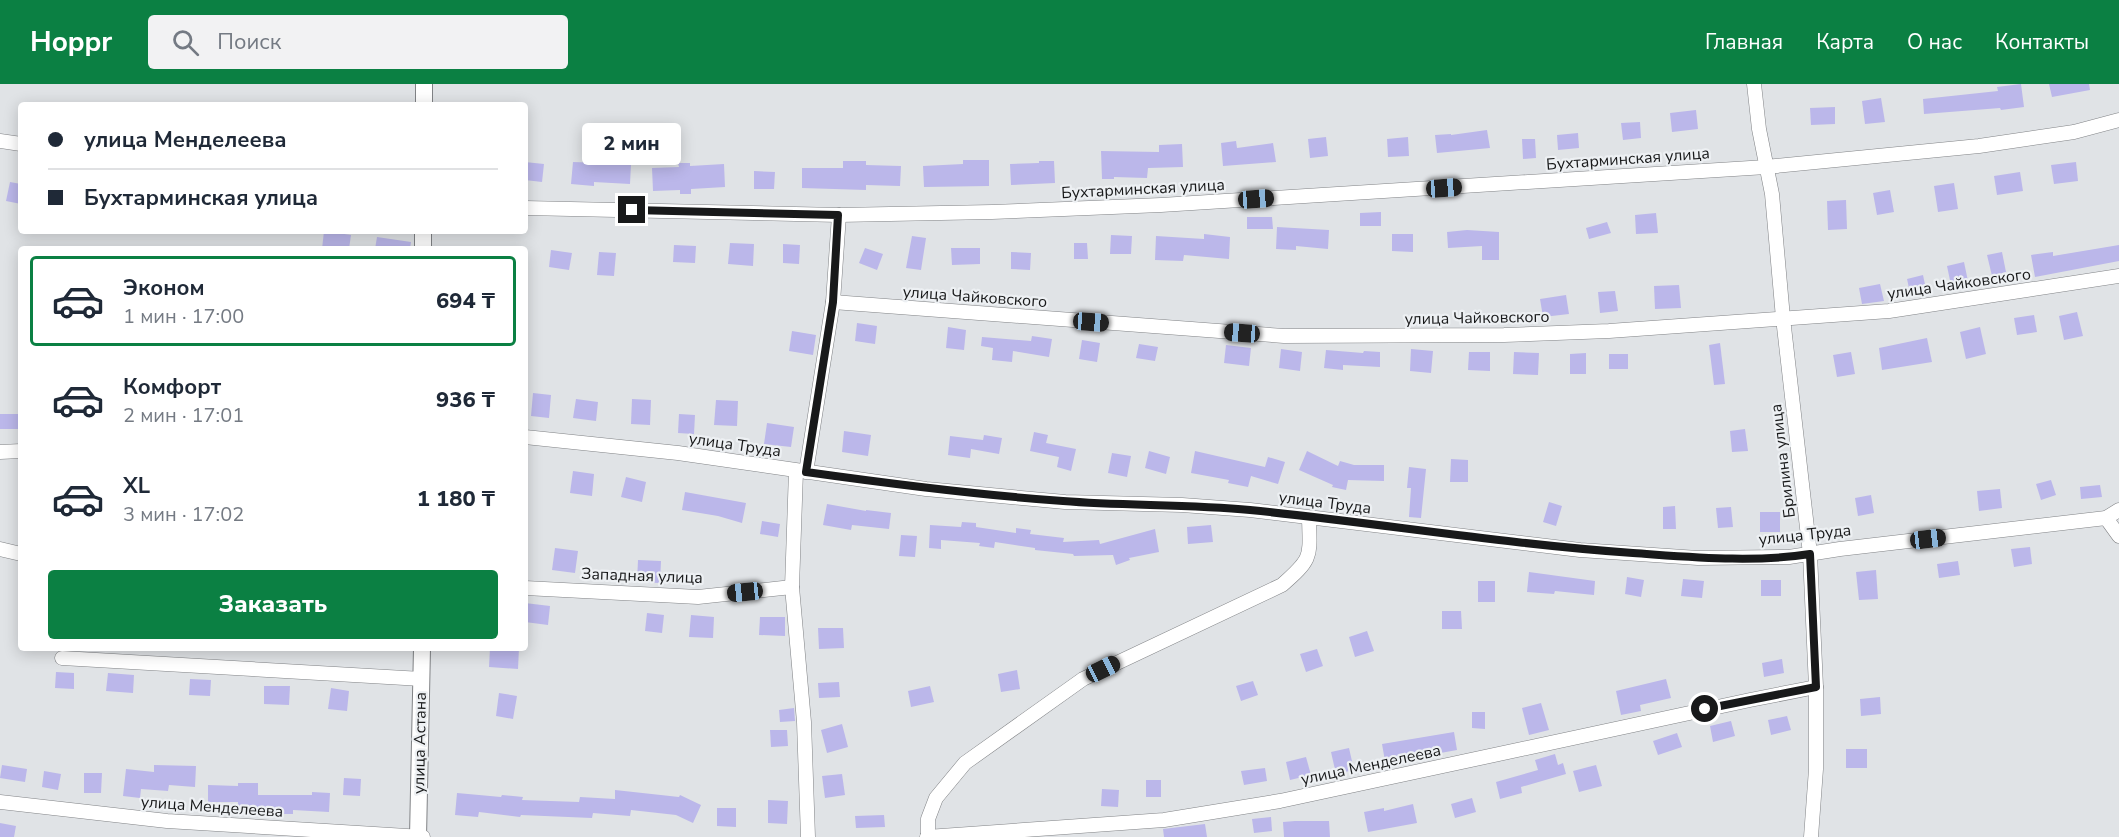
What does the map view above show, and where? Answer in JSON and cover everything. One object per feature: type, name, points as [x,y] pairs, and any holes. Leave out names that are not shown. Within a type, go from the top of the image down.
[{"type":"street","points":[[424,84],[424,102]]},
{"type":"street","name":"Брилина улица","points":[[1754,84],[1772,194],[1783,318],[1810,554],[1816,687],[1816,769],[1811,837]]},
{"type":"street","name":"Бухтарминская улица","points":[[528,208],[838,215],[1161,205],[1766,167],[1979,146],[2074,132],[2119,120]]},
{"type":"street","points":[[0,141],[18,144]]},
{"type":"street","points":[[808,837],[804,722],[792,587],[801,471],[833,302],[838,215]]},
{"type":"street","name":"улица Чайковского","points":[[833,302],[1284,336],[1504,335],[1609,331],[1889,311],[2119,276]]},
{"type":"street","name":"улица Труда","points":[[528,437],[678,453],[926,489],[1065,502],[1250,510],[1580,550],[1698,558],[1789,557],[2106,518],[2119,510]]},
{"type":"street","points":[[0,452],[18,451]]},
{"type":"street","points":[[928,837],[928,819],[936,798],[965,763],[992,743],[1083,679],[1282,585],[1303,567],[1310,551],[1309,518]]},
{"type":"street","points":[[2106,518],[2119,536]]},
{"type":"street","points":[[0,549],[18,553]]},
{"type":"street","name":"Западная улица","points":[[528,588],[698,597],[792,587]]},
{"type":"street","name":"улица Астана","points":[[420,837],[422,651]]},
{"type":"street","points":[[62,658],[422,679]]},
{"type":"street","name":"улица Менделеева","points":[[928,837],[1164,820],[1280,801],[1816,687]]},
{"type":"street","name":"улица Менделеева","points":[[0,802],[167,821],[420,837]]},
{"type":"building","points":[[2021,84],[2024,107],[1924,114],[1923,99],[1998,91],[1997,87]]},
{"type":"building","points":[[2049,84],[2089,84],[2090,90],[2052,97]]},
{"type":"building","points":[[1881,98],[1885,122],[1865,124],[1862,101]]},
{"type":"building","points":[[1835,107],[1835,124],[1811,125],[1810,108]]},
{"type":"building","points":[[1696,110],[1698,129],[1672,132],[1670,113]]},
{"type":"building","points":[[1640,122],[1641,138],[1623,140],[1621,123]]},
{"type":"building","points":[[1487,130],[1490,148],[1437,153],[1435,135]]},
{"type":"building","points":[[1578,133],[1579,148],[1558,150],[1557,135]]},
{"type":"building","points":[[1326,137],[1328,156],[1310,158],[1308,139]]},
{"type":"building","points":[[1408,137],[1409,156],[1388,157],[1387,139]]},
{"type":"building","points":[[1522,139],[1535,139],[1536,158],[1523,159]]},
{"type":"building","points":[[1236,141],[1237,148],[1273,143],[1276,162],[1223,166],[1221,143]]},
{"type":"building","points":[[1182,144],[1183,167],[1148,168],[1147,178],[1102,179],[1101,151],[1159,152],[1159,145]]},
{"type":"building","points":[[963,160],[989,160],[989,186],[924,187],[923,166],[963,164]]},
{"type":"building","points":[[843,161],[866,161],[866,165],[901,166],[900,186],[866,185],[866,190],[802,188],[802,168],[843,168]]},
{"type":"building","points":[[1039,161],[1054,161],[1055,183],[1011,185],[1010,164],[1039,163]]},
{"type":"building","points":[[528,162],[544,164],[542,182],[528,180]]},
{"type":"building","points":[[573,162],[631,164],[630,184],[594,182],[594,186],[571,184]]},
{"type":"building","points":[[2076,162],[2078,181],[2054,184],[2051,165]]},
{"type":"building","points":[[678,163],[690,163],[690,166],[724,164],[725,187],[691,189],[691,194],[680,194],[680,190],[653,191],[652,168],[679,167]]},
{"type":"building","points":[[754,171],[775,172],[774,189],[754,189]]},
{"type":"building","points":[[2020,172],[2023,191],[1997,195],[1994,176]]},
{"type":"building","points":[[10,182],[18,183],[18,203],[6,201]]},
{"type":"building","points":[[1954,183],[1958,209],[1938,212],[1934,186]]},
{"type":"building","points":[[1890,190],[1894,212],[1877,215],[1873,193]]},
{"type":"building","points":[[1846,200],[1847,229],[1828,230],[1827,201]]},
{"type":"building","points":[[1381,212],[1381,226],[1360,226],[1360,213]]},
{"type":"building","points":[[1656,213],[1658,233],[1636,234],[1635,215]]},
{"type":"building","points":[[1247,217],[1272,217],[1273,229],[1247,229]]},
{"type":"building","points":[[1607,222],[1611,233],[1589,239],[1586,228]]},
{"type":"building","points":[[1277,227],[1329,230],[1328,249],[1296,246],[1296,250],[1276,249]]},
{"type":"building","points":[[1467,230],[1499,232],[1499,260],[1482,260],[1482,246],[1448,248],[1447,232]]},
{"type":"building","points":[[324,234],[351,235],[349,246],[322,246]]},
{"type":"building","points":[[1204,234],[1230,237],[1229,259],[1184,255],[1183,261],[1155,260],[1156,236],[1204,239]]},
{"type":"building","points":[[1392,234],[1413,234],[1413,252],[1392,251]]},
{"type":"building","points":[[1111,235],[1132,236],[1131,254],[1110,254]]},
{"type":"building","points":[[912,236],[926,238],[921,270],[906,268]]},
{"type":"building","points":[[377,237],[411,242],[410,246],[376,246]]},
{"type":"building","points":[[730,243],[754,244],[753,266],[728,264]]},
{"type":"building","points":[[1074,243],[1087,243],[1088,259],[1074,259]]},
{"type":"building","points":[[783,244],[800,245],[799,264],[783,263]]},
{"type":"building","points":[[674,245],[696,246],[695,263],[673,262]]},
{"type":"building","points":[[2119,245],[2119,261],[2035,277],[2031,255],[2053,252],[2053,256]]},
{"type":"building","points":[[865,248],[883,254],[877,270],[859,263]]},
{"type":"building","points":[[951,248],[980,248],[980,264],[952,265]]},
{"type":"building","points":[[551,250],[572,253],[569,270],[549,267]]},
{"type":"building","points":[[599,252],[616,253],[614,276],[597,275]]},
{"type":"building","points":[[1011,252],[1031,253],[1030,270],[1011,269]]},
{"type":"building","points":[[2002,252],[2006,272],[1992,276],[1987,255]]},
{"type":"building","points":[[1964,262],[1969,286],[1952,290],[1947,266]]},
{"type":"building","points":[[1923,275],[1927,294],[1911,297],[1907,279]]},
{"type":"building","points":[[1880,284],[1884,301],[1862,304],[1859,288]]},
{"type":"building","points":[[1679,285],[1681,308],[1655,309],[1654,286]]},
{"type":"building","points":[[1615,291],[1618,311],[1600,313],[1598,292]]},
{"type":"building","points":[[1566,295],[1569,314],[1543,317],[1540,299]]},
{"type":"building","points":[[2077,312],[2083,336],[2064,340],[2059,316]]},
{"type":"building","points":[[2034,315],[2037,332],[2017,335],[2014,318]]},
{"type":"building","points":[[857,323],[877,326],[875,344],[855,341]]},
{"type":"building","points":[[948,327],[966,330],[964,350],[946,348]]},
{"type":"building","points":[[1980,327],[1986,354],[1966,359],[1960,332]]},
{"type":"building","points":[[792,331],[816,335],[813,355],[789,351]]},
{"type":"building","points":[[1032,336],[1052,339],[1049,357],[1013,351],[1012,362],[992,360],[993,348],[981,346],[982,337],[1031,341]]},
{"type":"building","points":[[1927,338],[1932,362],[1882,370],[1879,348]]},
{"type":"building","points":[[1082,340],[1100,343],[1097,362],[1079,359]]},
{"type":"building","points":[[1720,343],[1725,384],[1714,385],[1709,345]]},
{"type":"building","points":[[1139,344],[1158,347],[1155,361],[1136,358]]},
{"type":"building","points":[[1226,345],[1251,348],[1249,366],[1224,363]]},
{"type":"building","points":[[1281,349],[1302,352],[1300,371],[1279,368]]},
{"type":"building","points":[[1411,349],[1433,351],[1431,373],[1410,371]]},
{"type":"building","points":[[1326,350],[1380,352],[1380,367],[1343,365],[1343,370],[1324,368]]},
{"type":"building","points":[[1469,352],[1490,352],[1490,371],[1468,370]]},
{"type":"building","points":[[1514,352],[1539,353],[1538,375],[1513,374]]},
{"type":"building","points":[[1851,352],[1855,374],[1837,377],[1833,355]]},
{"type":"building","points":[[1586,353],[1586,374],[1570,374],[1570,354]]},
{"type":"building","points":[[1609,354],[1628,354],[1628,369],[1609,369]]},
{"type":"building","points":[[533,393],[551,395],[549,418],[531,416]]},
{"type":"building","points":[[576,399],[598,402],[596,421],[573,418]]},
{"type":"building","points":[[632,399],[651,400],[650,425],[631,424]]},
{"type":"building","points":[[716,400],[738,401],[737,426],[714,425]]},
{"type":"building","points":[[0,414],[18,414],[18,429],[0,429]]},
{"type":"building","points":[[679,414],[695,415],[694,434],[678,433]]},
{"type":"building","points":[[767,423],[794,427],[791,447],[764,444]]},
{"type":"building","points":[[1745,429],[1748,451],[1732,452],[1730,431]]},
{"type":"building","points":[[844,431],[871,435],[868,456],[842,452]]},
{"type":"building","points":[[1034,432],[1048,435],[1046,443],[1076,449],[1071,471],[1057,467],[1059,457],[1030,451]]},
{"type":"building","points":[[984,435],[1002,438],[999,454],[971,449],[970,458],[948,455],[950,436],[983,440]]},
{"type":"building","points":[[1149,451],[1170,457],[1166,474],[1145,468]]},
{"type":"building","points":[[1195,451],[1265,467],[1268,457],[1285,462],[1278,484],[1251,476],[1248,487],[1228,483],[1229,480],[1191,473]]},
{"type":"building","points":[[1307,451],[1338,466],[1340,461],[1354,465],[1384,465],[1384,481],[1348,480],[1346,490],[1332,487],[1333,485],[1299,470]]},
{"type":"building","points":[[1112,453],[1131,456],[1127,477],[1108,473]]},
{"type":"building","points":[[1451,459],[1468,460],[1468,482],[1450,482]]},
{"type":"building","points":[[1409,467],[1426,469],[1421,518],[1409,517],[1411,488],[1407,488]]},
{"type":"building","points":[[573,471],[594,474],[592,496],[570,493]]},
{"type":"building","points":[[626,477],[646,482],[642,502],[621,497]]},
{"type":"building","points":[[2051,480],[2056,495],[2041,500],[2036,484]]},
{"type":"building","points":[[2100,485],[2102,497],[2081,499],[2080,487]]},
{"type":"building","points":[[2000,489],[2002,508],[1979,511],[1977,491]]},
{"type":"building","points":[[685,492],[746,503],[742,523],[682,510]]},
{"type":"building","points":[[1871,495],[1874,513],[1858,516],[1855,498]]},
{"type":"building","points":[[1549,502],[1562,506],[1556,526],[1543,522]]},
{"type":"building","points":[[827,504],[891,513],[889,529],[852,525],[851,530],[823,525]]},
{"type":"building","points":[[1675,506],[1676,529],[1663,529],[1663,507]]},
{"type":"building","points":[[1731,507],[1733,527],[1718,528],[1716,508]]},
{"type":"building","points":[[1760,512],[1780,512],[1780,532],[1760,532]]},
{"type":"building","points":[[762,521],[780,524],[778,537],[760,534]]},
{"type":"building","points":[[962,522],[976,523],[976,527],[1016,533],[1016,528],[1031,530],[1030,534],[1064,538],[1063,542],[1099,540],[1100,544],[1155,529],[1159,552],[1129,558],[1130,560],[1116,565],[1113,555],[1074,556],[995,542],[994,548],[979,546],[980,543],[941,540],[941,549],[929,548],[930,525],[961,527]]},
{"type":"building","points":[[1211,525],[1213,542],[1188,544],[1187,527]]},
{"type":"building","points":[[901,535],[917,536],[915,557],[899,556]]},
{"type":"building","points":[[2030,547],[2032,564],[2014,567],[2011,549]]},
{"type":"building","points":[[555,548],[578,551],[575,573],[552,570]]},
{"type":"building","points":[[638,560],[661,561],[660,583],[637,582]]},
{"type":"building","points":[[1958,561],[1960,575],[1939,578],[1937,564]]},
{"type":"building","points":[[1876,570],[1878,599],[1859,600],[1856,572]]},
{"type":"building","points":[[1529,572],[1595,581],[1594,595],[1555,591],[1554,594],[1527,592]]},
{"type":"building","points":[[1627,577],[1644,580],[1641,597],[1625,594]]},
{"type":"building","points":[[1683,579],[1704,581],[1702,598],[1681,596]]},
{"type":"building","points":[[1761,580],[1781,580],[1781,596],[1761,596]]},
{"type":"building","points":[[1478,581],[1495,581],[1495,602],[1478,602]]},
{"type":"building","points":[[528,603],[550,606],[548,625],[528,622]]},
{"type":"building","points":[[1442,611],[1461,611],[1462,629],[1442,629]]},
{"type":"building","points":[[647,613],[664,615],[662,633],[645,631]]},
{"type":"building","points":[[691,615],[714,617],[713,638],[689,637]]},
{"type":"building","points":[[760,617],[785,617],[785,636],[759,635]]},
{"type":"building","points":[[818,628],[843,628],[844,648],[819,649]]},
{"type":"building","points":[[1367,631],[1374,651],[1355,657],[1349,637]]},
{"type":"building","points":[[1317,649],[1323,666],[1306,672],[1300,654]]},
{"type":"building","points":[[490,651],[519,651],[518,669],[489,667]]},
{"type":"building","points":[[1782,659],[1784,673],[1764,677],[1762,663]]},
{"type":"building","points":[[1017,670],[1020,689],[1001,692],[998,674]]},
{"type":"building","points":[[56,672],[74,673],[74,689],[55,688]]},
{"type":"building","points":[[108,673],[134,675],[133,693],[106,691]]},
{"type":"building","points":[[190,679],[211,680],[210,696],[189,695]]},
{"type":"building","points":[[1666,679],[1671,698],[1640,705],[1641,711],[1621,715],[1616,691]]},
{"type":"building","points":[[1253,681],[1258,695],[1241,701],[1236,686]]},
{"type":"building","points":[[839,682],[840,697],[819,698],[818,683]]},
{"type":"building","points":[[264,686],[290,686],[289,705],[264,704]]},
{"type":"building","points":[[930,686],[934,702],[911,707],[908,691]]},
{"type":"building","points":[[331,688],[349,691],[347,711],[328,709]]},
{"type":"building","points":[[499,693],[517,696],[513,719],[496,716]]},
{"type":"building","points":[[1880,697],[1881,714],[1861,716],[1860,699]]},
{"type":"building","points":[[1541,703],[1549,730],[1529,735],[1522,708]]},
{"type":"building","points":[[794,708],[795,721],[780,722],[779,710]]},
{"type":"building","points":[[1472,712],[1485,712],[1485,729],[1472,728]]},
{"type":"building","points":[[1787,716],[1791,730],[1771,735],[1768,720]]},
{"type":"building","points":[[1731,721],[1735,736],[1713,742],[1710,726]]},
{"type":"building","points":[[842,724],[848,747],[827,753],[821,730]]},
{"type":"building","points":[[770,730],[787,730],[788,746],[771,747]]},
{"type":"building","points":[[1454,732],[1457,750],[1385,761],[1382,744]]},
{"type":"building","points":[[1677,733],[1682,747],[1658,755],[1653,741]]},
{"type":"building","points":[[1349,748],[1354,770],[1336,774],[1331,752]]},
{"type":"building","points":[[1846,749],[1867,749],[1867,768],[1846,768]]},
{"type":"building","points":[[1555,754],[1558,765],[1563,763],[1566,774],[1521,787],[1522,793],[1500,799],[1496,782],[1538,770],[1535,760]]},
{"type":"building","points":[[1306,757],[1311,775],[1290,780],[1286,762]]},
{"type":"building","points":[[2,765],[27,769],[25,782],[0,778]]},
{"type":"building","points":[[154,765],[196,766],[195,787],[169,785],[168,791],[141,789],[140,798],[123,796],[126,769],[154,772]]},
{"type":"building","points":[[1596,765],[1602,786],[1579,792],[1573,771]]},
{"type":"building","points":[[1265,768],[1267,781],[1244,785],[1241,771]]},
{"type":"building","points":[[44,771],[61,774],[58,790],[42,787]]},
{"type":"building","points":[[84,773],[102,773],[101,793],[84,793]]},
{"type":"building","points":[[842,774],[845,795],[825,798],[822,776]]},
{"type":"building","points":[[344,778],[361,779],[360,796],[343,795]]},
{"type":"building","points":[[1146,780],[1161,780],[1161,797],[1146,797]]},
{"type":"building","points":[[238,783],[258,783],[258,795],[330,793],[329,812],[293,810],[293,814],[274,814],[274,808],[238,808],[238,802],[208,802],[208,785],[238,786]]},
{"type":"building","points":[[1102,789],[1119,790],[1118,807],[1101,806]]},
{"type":"building","points":[[615,790],[679,797],[680,795],[701,805],[693,823],[676,815],[631,810],[630,816],[593,813],[592,818],[521,815],[520,817],[479,812],[478,817],[455,815],[457,793],[523,797],[522,800],[579,802],[580,797],[615,799]]},
{"type":"building","points":[[1472,798],[1476,812],[1455,818],[1451,804]]},
{"type":"building","points":[[768,800],[788,801],[787,824],[768,823]]},
{"type":"building","points":[[1413,804],[1417,823],[1368,832],[1364,812],[1384,808],[1384,811]]},
{"type":"building","points":[[717,808],[736,808],[736,827],[717,826]]},
{"type":"building","points":[[884,815],[885,827],[856,828],[855,816]]},
{"type":"building","points":[[1271,817],[1272,831],[1254,833],[1252,819]]},
{"type":"building","points":[[1329,821],[1330,837],[1284,837],[1283,822]]},
{"type":"building","points":[[0,823],[16,826],[14,837],[0,837]]},
{"type":"building","points":[[1205,824],[1207,837],[1164,837],[1163,829]]},
{"type":"route","points":[[632,210],[838,215],[833,302],[806,472],[926,489],[1065,502],[1182,505],[1250,510],[1580,550],[1698,558],[1789,557],[1810,554],[1816,687],[1705,709]]}]
